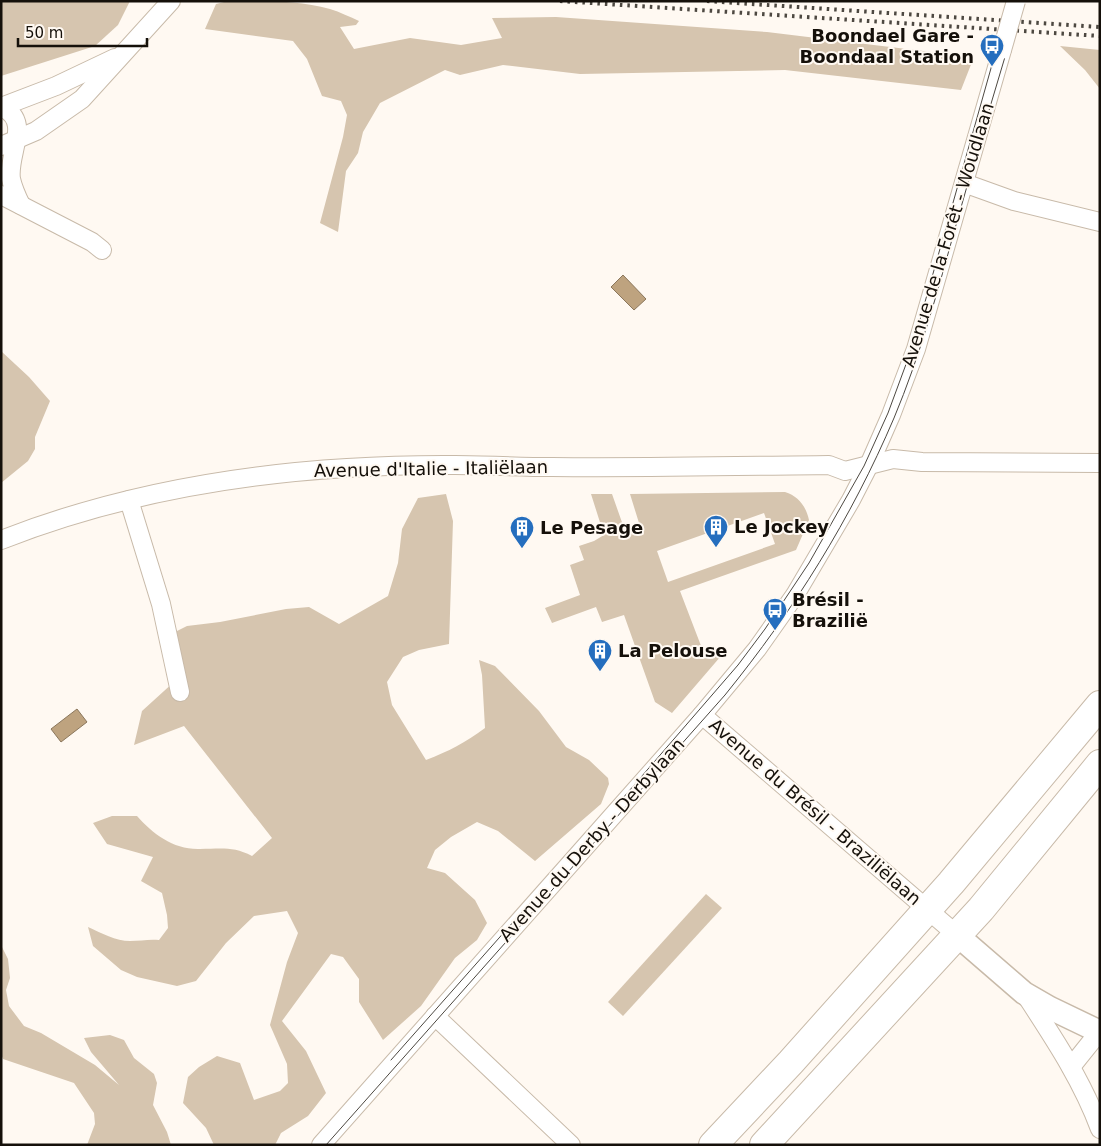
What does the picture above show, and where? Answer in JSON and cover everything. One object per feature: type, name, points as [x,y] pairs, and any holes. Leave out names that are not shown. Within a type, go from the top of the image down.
[{"type":"main road","points":[[713,1145],[791,1062],[927,910],[1100,705]]},
{"type":"main road","points":[[764,1145],[957,935],[1100,764]]},
{"type":"street","points":[[9,143],[36,131],[82,99],[171,1]]},
{"type":"street","name":"Avenue de la Forêt - Woudlaan","points":[[869,465],[891,415],[916,349],[1016,1]]},
{"type":"street","points":[[1,107],[56,86],[122,54]]},
{"type":"street","points":[[56,86],[66,85],[71,89],[74,94],[74,101],[70,108]]},
{"type":"street","points":[[1,107],[10,111],[18,129],[9,143],[12,161],[11,179],[21,205]]},
{"type":"street","points":[[964,183],[1014,201],[1100,222]]},
{"type":"street","points":[[1,195],[92,242],[102,250]]},
{"type":"street","name":"Avenue d'Italie - Italiëlaan","points":[[1,540],[59,520],[129,500],[215,481],[318,469],[455,465],[580,467],[829,465],[845,471],[893,459],[922,462],[1100,463]]},
{"type":"street","name":"Avenue du Derby - Derbylaan","points":[[321,1145],[702,715],[757,649],[795,596],[851,500],[869,465]]},
{"type":"street","points":[[129,500],[162,604],[180,692]]},
{"type":"street","name":"Avenue du Brésil - Braziliëlaan","points":[[702,715],[957,935]]},
{"type":"street","points":[[957,935],[1024,993],[1100,1032],[1070,1067]]},
{"type":"street","points":[[1024,993],[1070,1067],[1092,1107],[1100,1129]]},
{"type":"street","points":[[435,1016],[571,1145]]},
{"type":"shaded area","points":[[1,1],[130,1],[118,25],[95,46],[1,76]]},
{"type":"shaded area","points":[[228,1],[292,3],[330,9],[359,21],[356,25],[340,27],[354,49],[410,38],[461,45],[502,38],[492,18],[556,17],[767,32],[956,55],[972,62],[961,90],[785,70],[580,74],[503,65],[460,75],[445,70],[380,103],[363,132],[358,153],[346,171],[338,232],[320,223],[347,115],[341,101],[322,96],[307,59],[293,41],[205,29],[216,4]]},
{"type":"shaded area","points":[[1060,46],[1100,50],[1100,89],[1085,70]]},
{"type":"shaded area","points":[[623,275],[646,299],[634,310],[611,287]]},
{"type":"shaded area","points":[[1,351],[29,377],[50,401],[35,437],[35,449],[28,461],[1,483]]},
{"type":"shaded area","points":[[785,492],[801,502],[809,520],[796,550],[680,591],[703,651],[714,648],[721,656],[672,713],[655,702],[624,615],[602,622],[596,607],[552,623],[545,608],[580,595],[570,565],[584,560],[579,546],[604,535],[591,494],[612,494],[624,528],[639,523],[630,494]],"holes":[[[764,513],[775,544],[668,582],[657,551]]]},
{"type":"shaded area","points":[[446,494],[453,521],[449,644],[419,650],[403,657],[387,682],[392,705],[426,760],[457,746],[485,728],[482,675],[479,660],[495,666],[539,711],[566,747],[589,760],[608,778],[609,784],[601,804],[535,861],[498,831],[477,822],[451,837],[435,850],[427,868],[445,873],[475,900],[487,923],[477,940],[455,958],[421,1006],[383,1040],[359,1002],[359,979],[343,957],[331,954],[282,1021],[306,1051],[326,1093],[308,1116],[281,1133],[275,1145],[214,1145],[206,1128],[183,1103],[188,1077],[199,1067],[217,1056],[240,1063],[254,1100],[280,1091],[288,1083],[287,1064],[270,1025],[287,962],[298,933],[287,911],[254,916],[226,943],[196,981],[177,986],[137,977],[121,970],[93,946],[88,927],[119,940],[159,940],[168,928],[167,915],[162,893],[141,881],[153,857],[107,844],[93,823],[112,816],[137,816],[157,835],[181,847],[190,849],[232,849],[252,856],[272,838],[184,726],[134,745],[142,711],[175,681],[171,634],[187,626],[220,622],[286,609],[309,607],[339,624],[388,596],[398,563],[402,529],[418,498]]},
{"type":"shaded area","points":[[77,709],[87,722],[61,742],[51,729]]},
{"type":"shaded area","points":[[706,894],[722,908],[623,1016],[608,1002]]},
{"type":"shaded area","points":[[1,945],[8,959],[10,978],[6,990],[9,1006],[24,1026],[41,1033],[95,1065],[119,1085],[91,1052],[84,1038],[110,1035],[124,1040],[134,1058],[154,1074],[157,1083],[153,1105],[167,1132],[171,1145],[87,1145],[95,1124],[94,1113],[74,1083],[3,1059],[1,1054]]},
{"type":"tram line","points":[[616,806],[738,665],[765,629],[809,563],[864,466],[888,413],[912,348],[1010,1]]},
{"type":"tram line","points":[[326,1145],[725,695],[797,597],[840,528],[894,418],[912,371],[1022,1]]},
{"type":"tram line","points":[[391,1060],[530,903]]},
{"type":"railway","points":[[560,1],[1100,36]]},
{"type":"railway","points":[[707,1],[1100,27]]},
{"type":"place","name":"Boondael Gare - Boondaal Station","points":[[992,67]]},
{"type":"place","name":"Le Jockey","points":[[716,548]]},
{"type":"place","name":"Le Pesage","points":[[522,549]]},
{"type":"place","name":"Brésil - Brazilië","points":[[775,631]]},
{"type":"place","name":"La Pelouse","points":[[600,672]]}]
